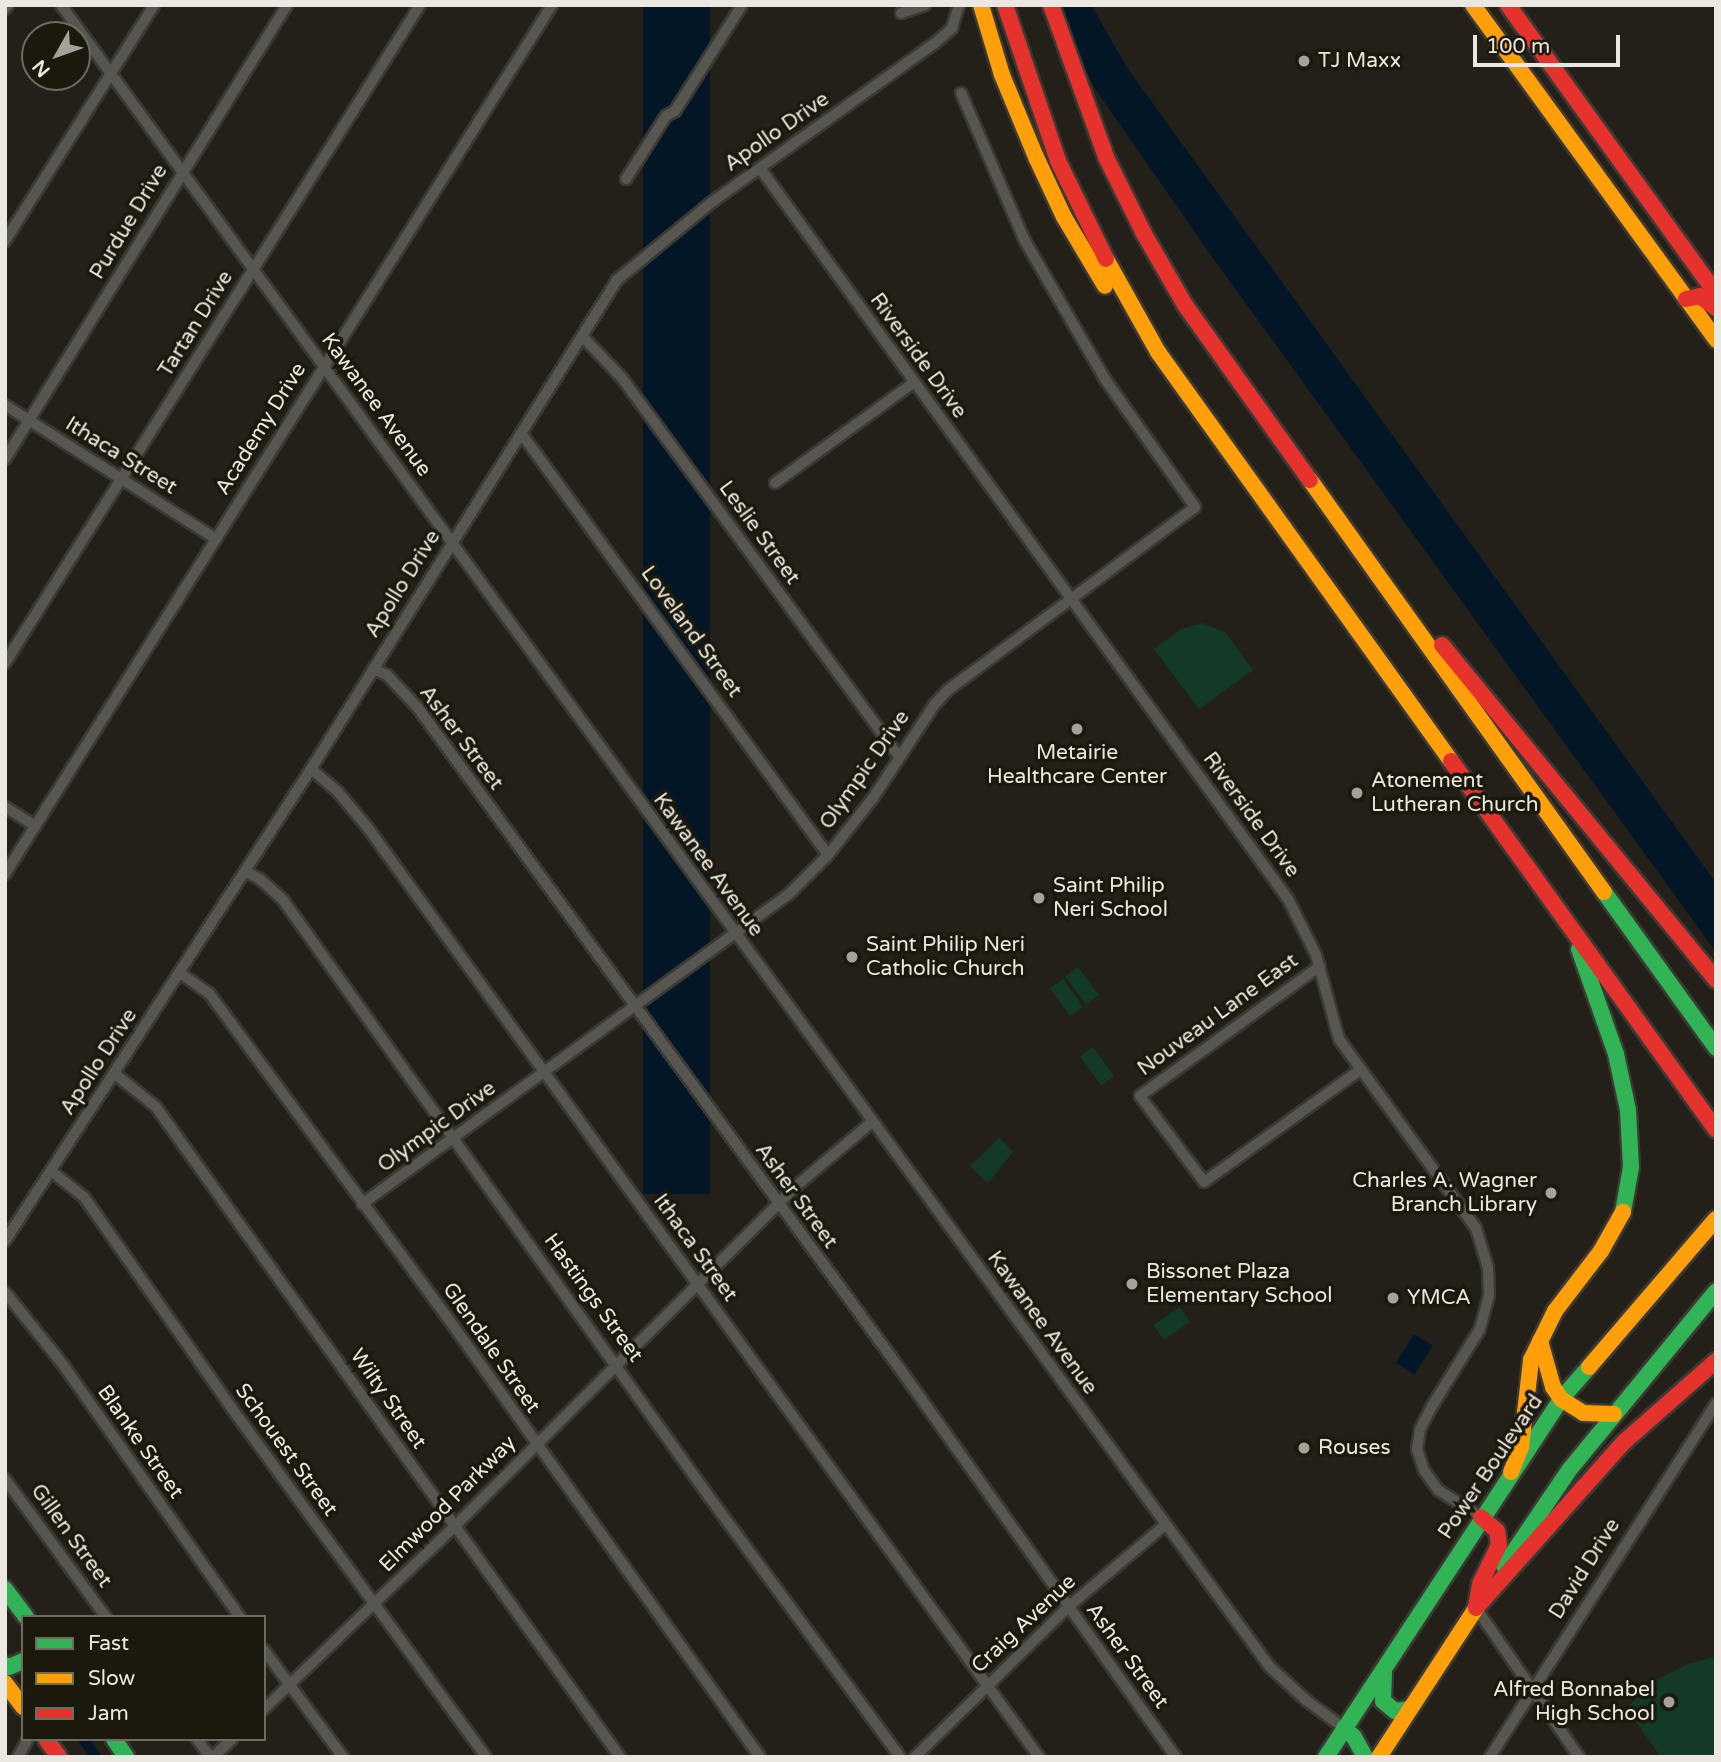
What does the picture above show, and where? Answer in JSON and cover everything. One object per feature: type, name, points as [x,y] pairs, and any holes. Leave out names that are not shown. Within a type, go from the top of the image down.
[{"type":"main road","points":[[981,5],[1002,75],[1064,217],[1115,303],[1143,344],[1196,408]]},
{"type":"main road","points":[[1005,5],[1023,65],[1058,161],[1097,244],[1158,352],[1716,1130]]},
{"type":"main road","points":[[1051,5],[1107,157],[1155,254],[1215,350],[1716,1048]]},
{"type":"main road","points":[[1473,5],[1716,340]]},
{"type":"main road","points":[[1508,5],[1716,293]]},
{"type":"main road","points":[[1567,135],[1596,157],[1642,218],[1656,211]]},
{"type":"main road","points":[[1686,299],[1700,296],[1716,308]]},
{"type":"main road","points":[[1317,493],[1716,981]]},
{"type":"main road","points":[[1511,1472],[1521,1447],[1531,1360],[1555,1311],[1601,1251],[1622,1215],[1631,1167],[1628,1110],[1616,1054],[1581,962],[1577,937]]},
{"type":"main road","name":"Power Boulevard","points":[[1326,1757],[1481,1517],[1561,1399],[1716,1219]]},
{"type":"main road","points":[[1379,1757],[1570,1469],[1716,1291]]},
{"type":"main road","points":[[1540,1341],[1553,1387],[1561,1399],[1583,1413],[1614,1414]]},
{"type":"main road","points":[[1476,1608],[1624,1442],[1678,1391],[1716,1361]]},
{"type":"main road","points":[[1476,1608],[1480,1584],[1499,1545],[1497,1531],[1481,1517]]},
{"type":"main road","points":[[1462,1547],[1472,1545],[1482,1548],[1487,1553],[1488,1566]]},
{"type":"main road","points":[[5,1589],[24,1615]]},
{"type":"main road","points":[[5,1665],[9,1667],[21,1662]]},
{"type":"main road","points":[[1384,1666],[1383,1701],[1395,1711],[1410,1709]]},
{"type":"main road","points":[[5,1683],[21,1704]]},
{"type":"main road","points":[[1344,1728],[1354,1737],[1365,1757]]},
{"type":"main road","points":[[47,1741],[59,1757]]},
{"type":"main road","points":[[115,1741],[127,1757]]},
{"type":"street","name":"Kawanee Avenue","points":[[61,5],[1269,1666],[1307,1701],[1344,1728]]},
{"type":"street","points":[[5,241],[154,5]]},
{"type":"street","name":"Purdue Drive","points":[[5,459],[287,5]]},
{"type":"street","name":"Tartan Drive","points":[[5,663],[420,5]]},
{"type":"street","name":"Academy Drive","points":[[5,874],[552,5]]},
{"type":"street","points":[[626,179],[666,116],[675,111],[742,5]]},
{"type":"street","points":[[901,13],[925,5]]},
{"type":"street","name":"Apollo Drive","points":[[5,1241],[311,769],[520,433],[625,271],[760,168],[935,43],[952,28],[959,5]]},
{"type":"street","name":"Olympic Drive","points":[[362,1204],[789,894],[828,855],[873,799],[934,705],[948,690],[1195,507],[1105,379],[1024,239],[961,93]]},
{"type":"street","name":"Riverside Drive","points":[[760,168],[1288,899],[1306,930],[1320,966],[1339,1039],[1461,1206],[1483,1243],[1489,1274],[1489,1295],[1480,1329],[1432,1406],[1420,1430],[1417,1450],[1424,1470],[1438,1490],[1481,1517]]},
{"type":"street","name":"Leslie Street","points":[[582,336],[622,378],[899,757]]},
{"type":"street","points":[[775,483],[913,383]]},
{"type":"street","name":"Ithaca Street","points":[[5,405],[216,539]]},
{"type":"street","name":"Loveland Street","points":[[520,433],[828,855]]},
{"type":"street","name":"Asher Street","points":[[373,669],[387,676],[418,708],[777,1205],[900,1369],[1176,1757]]},
{"type":"street","name":"Ithaca Street","points":[[311,769],[338,792],[368,828],[1038,1757]]},
{"type":"street","points":[[5,807],[35,826]]},
{"type":"street","name":"Hastings Street","points":[[245,871],[261,880],[283,900],[900,1757]]},
{"type":"street","name":"Nouveau Lane East","points":[[1320,966],[1140,1096],[1203,1182],[1361,1069]]},
{"type":"street","name":"Glendale Street","points":[[180,973],[209,993],[447,1317],[760,1757]]},
{"type":"street","name":"Wilty Street","points":[[115,1074],[156,1107],[620,1757]]},
{"type":"street","name":"Elmwood Parkway","points":[[266,1708],[455,1526],[777,1205],[872,1122]]},
{"type":"street","name":"Schouest Street","points":[[51,1171],[84,1197],[374,1605],[486,1757]]},
{"type":"street","name":"Blanke Street","points":[[5,1292],[64,1366],[239,1615]]},
{"type":"street","name":"David Drive","points":[[1490,1757],[1716,1404]]},
{"type":"street","name":"Gillen Street","points":[[5,1479],[105,1615]]},
{"type":"street","name":"Craig Avenue","points":[[915,1757],[1068,1607],[1165,1525]]},
{"type":"street","points":[[1476,1608],[1579,1757]]},
{"type":"street","points":[[266,1653],[343,1757]]},
{"type":"street","points":[[18,1757],[27,1741]]},
{"type":"street","points":[[199,1741],[212,1757],[230,1741]]},
{"type":"green space","points":[[1202,623],[1226,633],[1253,670],[1199,709],[1154,649],[1181,629]]},
{"type":"green space","points":[[1078,967],[1099,995],[1086,1005],[1065,977]]},
{"type":"green space","points":[[1063,979],[1083,1007],[1070,1016],[1050,988]]},
{"type":"green space","points":[[1093,1047],[1114,1076],[1101,1086],[1080,1056]]},
{"type":"green space","points":[[999,1138],[1013,1152],[988,1183],[970,1166]]},
{"type":"green space","points":[[1180,1307],[1190,1322],[1164,1340],[1153,1325]]},
{"type":"green space","points":[[1716,1656],[1716,1757],[1661,1757],[1626,1708],[1656,1680],[1688,1664]]},
{"type":"water","points":[[643,5],[710,5],[710,1194],[643,1194]]},
{"type":"water","points":[[1046,5],[1091,5],[1128,69],[1716,883],[1716,952],[1210,254],[1096,90],[1061,24]]},
{"type":"water","points":[[1414,1334],[1433,1346],[1415,1374],[1396,1363]]},
{"type":"waterway","points":[[84,1741],[96,1757]]},
{"type":"traffic: fast","points":[[1604,892],[1716,1048]]},
{"type":"traffic: fast","points":[[1579,949],[1616,1054],[1628,1110],[1631,1167],[1623,1212]]},
{"type":"traffic: fast","points":[[1504,1566],[1570,1469],[1716,1291]]},
{"type":"traffic: fast","points":[[1326,1757],[1561,1399],[1589,1367]]},
{"type":"traffic: fast","points":[[5,1589],[24,1615]]},
{"type":"traffic: fast","points":[[5,1665],[9,1667],[21,1662]]},
{"type":"traffic: fast","points":[[1384,1672],[1383,1701],[1395,1711],[1410,1709]]},
{"type":"traffic: fast","points":[[1344,1728],[1354,1737],[1365,1757]]},
{"type":"traffic: fast","points":[[115,1741],[126,1757]]},
{"type":"traffic: slow","points":[[981,5],[1002,75],[1036,157],[1064,217],[1105,286]]},
{"type":"traffic: slow","points":[[1473,5],[1716,340]]},
{"type":"traffic: slow","points":[[1106,259],[1158,352],[1451,761]]},
{"type":"traffic: slow","points":[[1310,480],[1604,892]]},
{"type":"traffic: slow","points":[[1511,1472],[1521,1447],[1531,1360],[1555,1311],[1601,1251],[1623,1212]]},
{"type":"traffic: slow","points":[[1589,1367],[1716,1219]]},
{"type":"traffic: slow","points":[[1540,1341],[1553,1387],[1561,1399],[1583,1413],[1614,1414]]},
{"type":"traffic: slow","points":[[1379,1757],[1482,1599]]},
{"type":"traffic: slow","points":[[5,1683],[21,1704]]},
{"type":"traffic: jam","points":[[1005,5],[1058,161],[1106,259]]},
{"type":"traffic: jam","points":[[1051,5],[1106,157],[1143,232],[1185,305],[1310,480]]},
{"type":"traffic: jam","points":[[1508,5],[1716,293]]},
{"type":"traffic: jam","points":[[1686,299],[1700,296],[1716,308]]},
{"type":"traffic: jam","points":[[1442,645],[1716,980]]},
{"type":"traffic: jam","points":[[1451,761],[1716,1130]]},
{"type":"traffic: jam","points":[[1476,1608],[1624,1442],[1716,1361]]},
{"type":"traffic: jam","points":[[1476,1607],[1480,1584],[1499,1545],[1497,1531],[1481,1517]]},
{"type":"traffic: jam","points":[[47,1741],[59,1757]]},
{"type":"place","name":"TJ Maxx","points":[[1304,61]]},
{"type":"place","name":"Metairie Healthcare Center","points":[[1077,729]]},
{"type":"place","name":"Atonement Lutheran Church","points":[[1357,793]]},
{"type":"place","name":"Saint Philip Neri School","points":[[1039,898]]},
{"type":"place","name":"Saint Philip Neri Catholic Church","points":[[852,957]]},
{"type":"place","name":"Charles A. Wagner Branch Library","points":[[1551,1193]]},
{"type":"place","name":"Bissonet Plaza Elementary School","points":[[1132,1284]]},
{"type":"place","name":"YMCA","points":[[1393,1298]]},
{"type":"place","name":"Rouses","points":[[1304,1448]]},
{"type":"place","name":"Alfred Bonnabel High School","points":[[1669,1702]]}]
